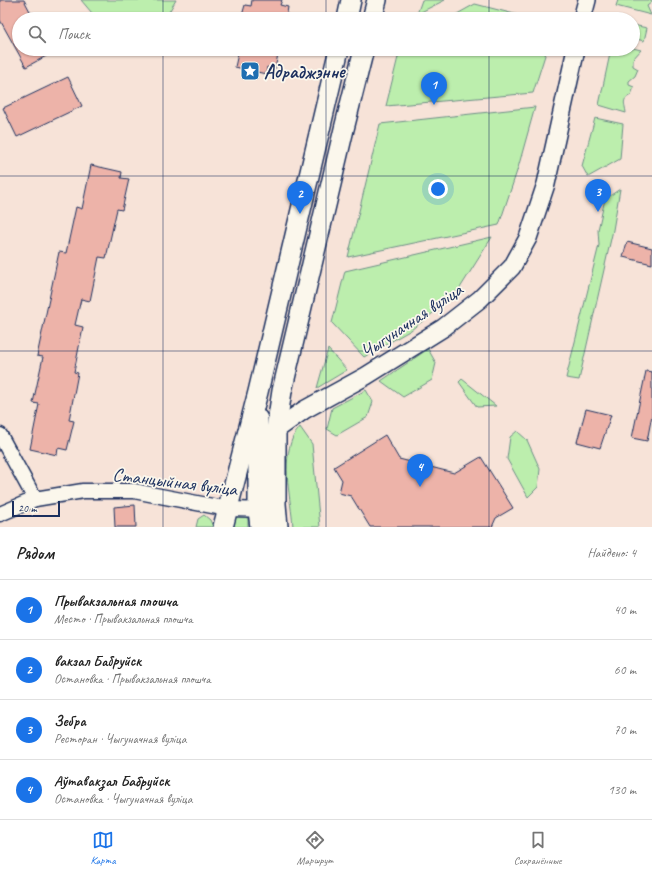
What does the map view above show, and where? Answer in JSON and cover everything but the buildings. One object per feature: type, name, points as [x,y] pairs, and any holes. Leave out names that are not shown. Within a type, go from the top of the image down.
[{"type":"main road","points":[[348,12],[351,0]]},
{"type":"main road","points":[[374,12],[377,0]]},
{"type":"main road","points":[[223,527],[258,392],[338,56]]},
{"type":"main road","points":[[268,518],[276,430],[284,384],[362,56]]},
{"type":"main road","points":[[258,392],[268,518]]},
{"type":"street","points":[[584,12],[587,0]]},
{"type":"street","name":"Чыгуначная вуліца","points":[[276,430],[304,410],[366,376],[443,328],[480,298],[512,267],[528,238],[546,184],[574,56]]},
{"type":"street","points":[[0,435],[35,500]]},
{"type":"street","name":"Станцыйная вуліца","points":[[0,514],[35,500],[83,491],[134,491],[228,508],[268,518]]},
{"type":"green space","points":[[81,0],[176,0],[169,12],[91,12]]},
{"type":"green space","points":[[422,0],[445,0],[421,12],[418,12]]},
{"type":"green space","points":[[618,0],[652,0],[652,2],[647,6],[651,15],[616,6]]},
{"type":"green space","points":[[475,4],[506,12],[461,12]]},
{"type":"green space","points":[[640,26],[647,28],[644,41],[640,40]]},
{"type":"green space","points":[[398,56],[545,56],[533,93],[386,106]]},
{"type":"green space","points":[[610,56],[636,56],[633,59],[633,66],[638,69],[635,76],[629,81],[629,85],[634,87],[631,95],[625,100],[626,113],[599,105]]},
{"type":"green space","points":[[535,107],[518,168],[499,225],[348,257],[380,124]]},
{"type":"green space","points":[[595,118],[623,124],[620,159],[588,177],[582,166]]},
{"type":"green space","points":[[620,189],[613,230],[579,380],[566,378],[599,245],[598,230],[605,199]]},
{"type":"green space","points":[[492,237],[460,288],[433,313],[411,330],[364,357],[332,323],[345,271]]},
{"type":"green space","points":[[328,349],[347,370],[317,388]]},
{"type":"green space","points":[[428,349],[436,363],[432,380],[403,397],[381,381]]},
{"type":"green space","points":[[462,379],[496,406],[477,407],[459,382]]},
{"type":"green space","points":[[366,390],[373,402],[368,417],[337,435],[327,429],[332,408]]},
{"type":"green space","points":[[300,427],[312,444],[320,527],[293,527],[287,470],[289,447],[293,437]]},
{"type":"green space","points":[[517,431],[527,440],[540,469],[538,487],[528,497],[507,459],[510,437]]},
{"type":"green space","points":[[237,514],[245,514],[248,520],[248,527],[232,527]]},
{"type":"green space","points":[[204,515],[210,520],[213,527],[196,527],[198,519]]},
{"type":"place","name":"Адраджэнне","points":[[250,71]]},
{"type":"place","name":"Прывакзальная плошча","points":[[434,105]]},
{"type":"place","name":"Зебра","points":[[598,212]]},
{"type":"place","name":"вакзал Бабруйск","points":[[300,214]]},
{"type":"place","name":"Аўтавакзал Бабруйск","points":[[420,487]]}]
